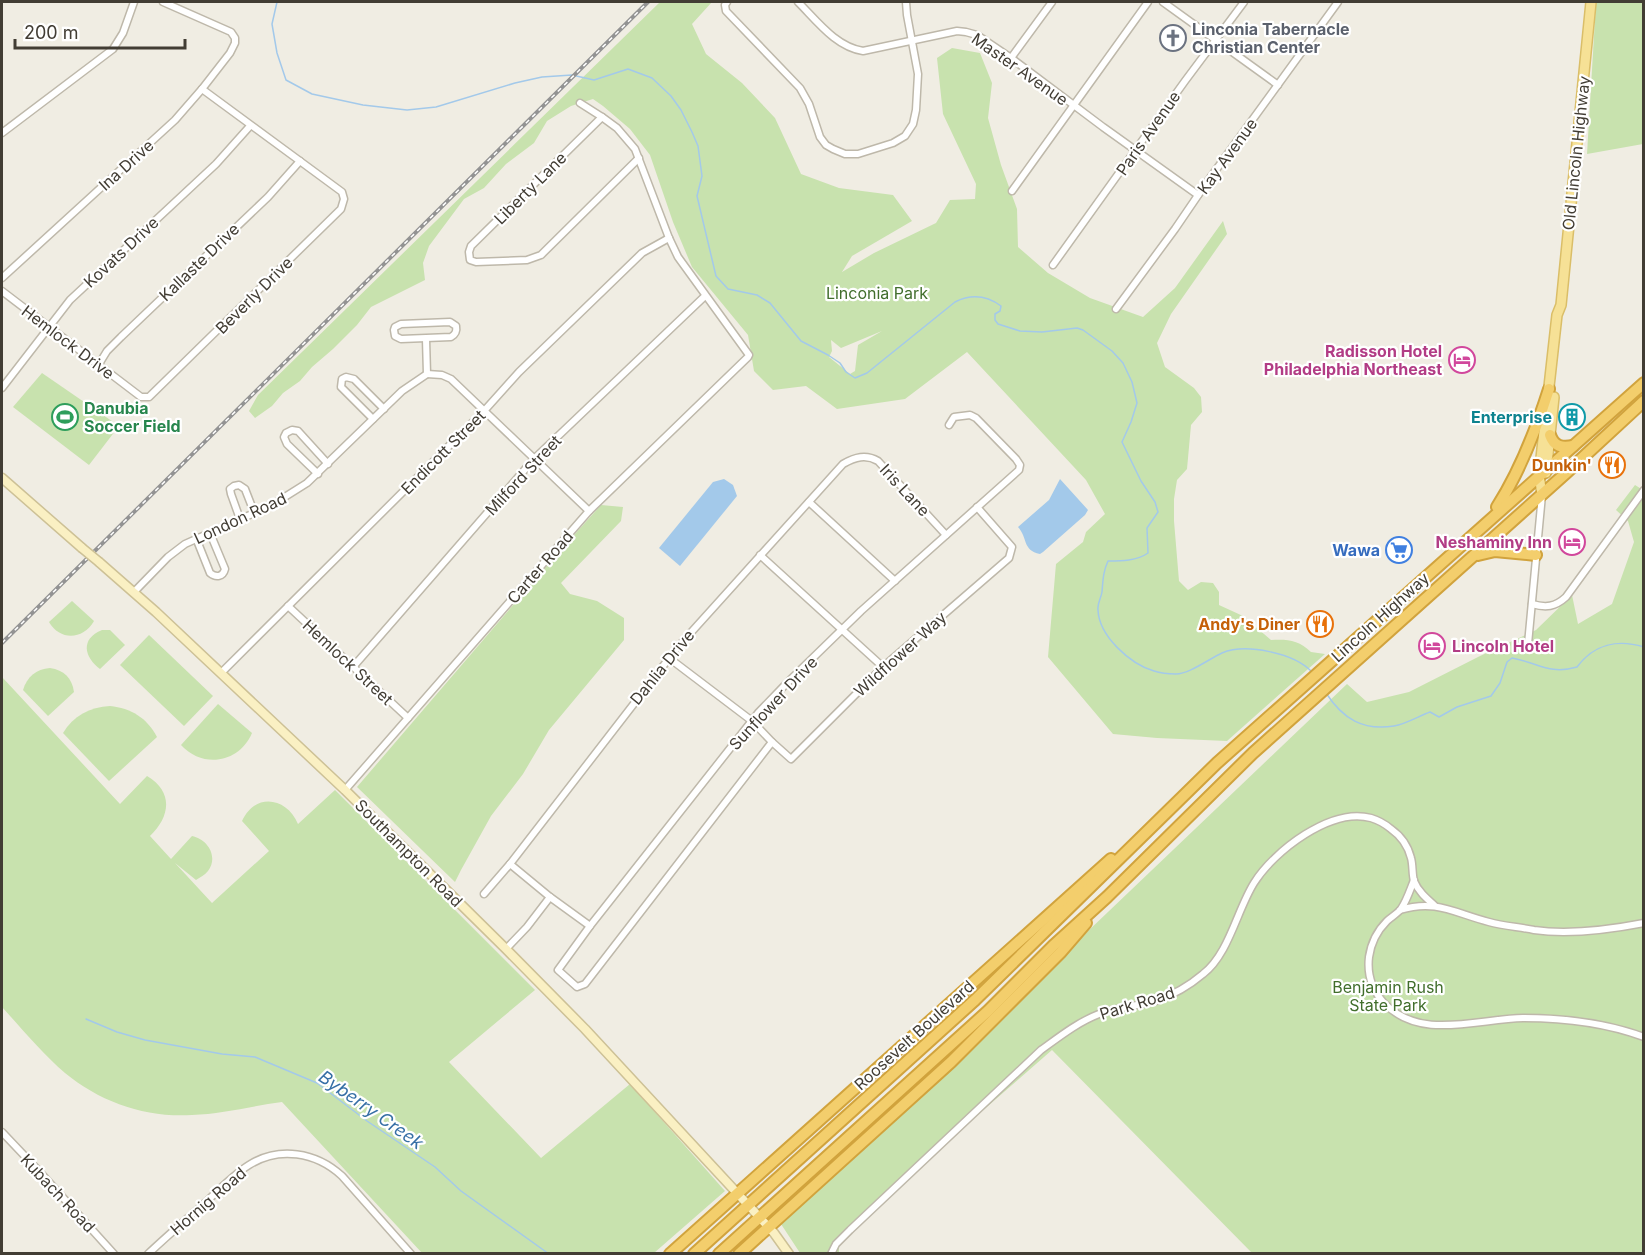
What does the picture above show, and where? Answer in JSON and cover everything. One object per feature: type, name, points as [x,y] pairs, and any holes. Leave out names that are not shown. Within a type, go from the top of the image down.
[{"type":"highway","name":"Lincoln Highway","points":[[1305,684],[1644,382]]},
{"type":"highway","points":[[1490,518],[1520,466],[1549,389]]},
{"type":"highway","name":"Lincoln Highway","points":[[1315,696],[1470,559],[1644,400]]},
{"type":"highway","points":[[1550,435],[1557,446],[1573,446]]},
{"type":"highway","points":[[1470,559],[1495,551],[1536,555]]},
{"type":"highway","name":"Roosevelt Boulevard","points":[[694,1254],[975,1000],[1194,784],[1305,684]]},
{"type":"highway","name":"Roosevelt Boulevard","points":[[718,1254],[968,1029],[1107,897],[1228,776],[1315,696]]},
{"type":"highway","name":"Roosevelt Boulevard","points":[[670,1254],[1097,871],[1145,829],[1160,819]]},
{"type":"highway","name":"Roosevelt Boulevard","points":[[739,1254],[974,1041],[1061,952],[1107,897]]},
{"type":"main road","name":"Old Lincoln Highway","points":[[1543,473],[1550,435],[1563,316],[1561,305],[1591,2]]},
{"type":"main road","name":"Old Lincoln Highway","points":[[1542,494],[1549,389],[1557,315],[1561,305]]},
{"type":"street","points":[[2,133],[113,49],[123,33],[134,2]]},
{"type":"street","name":"Ina Drive","points":[[2,278],[175,120],[230,53],[235,43],[231,32],[163,2]]},
{"type":"street","points":[[727,2],[726,11],[800,88],[820,137],[826,145],[845,154],[858,154],[893,143],[905,136],[913,124],[918,74],[906,2]]},
{"type":"street","name":"Master Avenue","points":[[798,2],[835,38],[851,49],[863,51],[957,31],[977,35],[1198,195]]},
{"type":"street","points":[[1011,58],[1052,2]]},
{"type":"street","points":[[1012,191],[1148,2]]},
{"type":"street","points":[[1163,2],[1278,85]]},
{"type":"street","name":"Paris Avenue","points":[[1053,265],[1244,2]]},
{"type":"street","name":"Kay Avenue","points":[[1116,309],[1338,2]]},
{"type":"street","points":[[202,89],[300,161]]},
{"type":"street","points":[[580,104],[602,117],[623,134],[635,148],[669,238],[682,264],[705,296]]},
{"type":"street","name":"Liberty Lane","points":[[602,117],[471,246],[470,260],[527,260],[541,255],[639,158]]},
{"type":"street","name":"Kovats Drive","points":[[2,388],[70,300],[216,164],[250,126]]},
{"type":"street","name":"Beverly Drive","points":[[164,383],[343,206],[342,192],[300,161]]},
{"type":"street","name":"Kallaste Drive","points":[[99,364],[107,351],[268,197],[300,161]]},
{"type":"street","name":"Endicott Street","points":[[221,673],[484,411],[519,372],[642,253],[669,238]]},
{"type":"street","name":"Hemlock Drive","points":[[2,291],[141,397],[151,396],[164,383]]},
{"type":"street","name":"Carter Road","points":[[345,790],[589,511],[748,357],[749,355],[705,296]]},
{"type":"street","name":"Milford Street","points":[[353,667],[534,459],[705,296]]},
{"type":"street","points":[[450,322],[456,326],[456,332],[451,337],[426,339],[401,339],[395,336],[394,330],[401,324],[450,322]]},
{"type":"street","points":[[426,339],[427,374],[446,376],[589,511]]},
{"type":"street","name":"London Road","points":[[134,592],[174,553],[196,538],[285,498],[318,474],[402,391],[427,374]]},
{"type":"street","points":[[373,420],[341,387],[342,380],[346,377],[354,379],[384,409]]},
{"type":"street","name":"Sunflower Drive","points":[[772,742],[585,984],[578,987],[558,970],[752,721],[786,684],[895,581],[1018,470],[1020,465],[986,426],[976,418],[970,415],[954,417],[949,425]]},
{"type":"street","points":[[318,474],[287,444],[284,437],[286,433],[292,430],[298,431],[328,464]]},
{"type":"street","name":"Dahlia Drive","points":[[484,894],[510,864],[669,658],[843,464],[858,457]]},
{"type":"street","name":"Iris Lane","points":[[858,457],[872,457],[878,461],[946,534]]},
{"type":"street","name":"Southampton Road","points":[[2,478],[134,592],[345,790],[573,1017],[769,1227],[789,1254]]},
{"type":"street","points":[[240,519],[230,492],[234,486],[239,485],[244,488],[254,512]]},
{"type":"street","points":[[1532,604],[1548,606],[1566,597],[1644,490]]},
{"type":"street","name":"Old Lincoln Highway","points":[[1528,644],[1542,494]]},
{"type":"street","points":[[809,502],[895,581]]},
{"type":"street","name":"Wildflower Way","points":[[772,742],[791,759],[883,667],[1009,558],[1012,547],[977,507]]},
{"type":"street","points":[[196,538],[210,573],[213,576],[220,576],[225,569],[210,533]]},
{"type":"street","points":[[760,555],[883,667]]},
{"type":"street","name":"Hemlock Street","points":[[288,606],[408,718]]},
{"type":"street","points":[[669,658],[752,721],[772,742]]},
{"type":"street","name":"Park Road","points":[[831,1254],[850,1230],[1041,1050],[1099,1014],[1158,1000],[1182,989],[1206,972],[1224,948],[1243,902],[1255,881],[1292,843],[1329,822],[1346,817],[1372,818],[1402,839],[1411,858],[1414,880]]},
{"type":"street","points":[[510,864],[590,926]]},
{"type":"street","points":[[1414,880],[1422,894],[1434,905]]},
{"type":"street","points":[[1414,880],[1400,910],[1375,936],[1369,956],[1369,975],[1377,996],[1390,1010],[1412,1021],[1438,1026],[1521,1018],[1556,1019],[1644,1036]]},
{"type":"street","points":[[506,949],[534,919],[550,897]]},
{"type":"street","points":[[1400,910],[1415,905],[1434,905],[1491,923],[1538,930],[1585,931],[1644,923]]},
{"type":"street","name":"Kubach Road","points":[[2,1132],[114,1254]]},
{"type":"street","name":"Hornig Road","points":[[148,1254],[243,1169],[264,1158],[287,1153],[311,1156],[332,1167],[411,1254]]},
{"type":"green space","name":"Linconia Park","points":[[660,2],[712,2],[692,24],[706,54],[742,83],[775,118],[801,174],[839,188],[893,195],[912,221],[852,256],[842,272],[874,253],[936,223],[950,200],[975,199],[976,184],[943,114],[937,58],[952,48],[980,53],[992,83],[988,118],[1001,165],[1017,209],[1018,247],[1048,273],[1090,298],[1143,317],[1175,288],[1223,221],[1227,234],[1171,314],[1157,343],[1165,367],[1194,388],[1201,397],[1202,412],[1191,425],[1187,469],[1177,480],[1174,499],[1179,581],[1188,590],[1201,582],[1213,583],[1219,592],[1219,605],[1243,616],[1271,640],[1292,641],[1311,652],[1325,654],[1227,741],[1113,734],[1048,657],[1056,564],[1083,542],[1086,532],[1105,514],[1086,480],[967,352],[905,399],[837,409],[806,386],[773,390],[754,371],[748,335],[692,267],[673,222],[650,155],[630,129],[593,99],[571,106],[547,121],[534,143],[506,164],[484,188],[464,199],[429,246],[423,263],[425,280],[371,307],[357,325],[300,381],[255,418],[249,411],[258,395]],"holes":[[[882,331],[858,345],[855,371],[850,374],[829,357],[832,351],[831,340],[841,348]]]},
{"type":"green space","points":[[1596,2],[1643,2],[1643,144],[1587,154]]},
{"type":"green space","name":"Danubia Soccer Field","points":[[42,373],[119,426],[89,465],[13,407]]},
{"type":"green space","name":"Benjamin Rush State Park","points":[[1635,485],[1643,490],[1643,1253],[1252,1253],[1052,1050],[839,1236],[839,1253],[800,1253],[781,1224],[1347,684],[1367,702],[1409,692],[1536,630],[1572,595],[1578,624],[1612,604],[1634,542],[1628,521],[1616,510]]},
{"type":"green space","points":[[601,505],[623,507],[621,521],[561,583],[570,594],[597,601],[624,618],[624,640],[549,730],[523,774],[491,816],[455,882],[357,787]]},
{"type":"green space","points":[[72,601],[94,621],[84,632],[72,636],[59,633],[49,622]]},
{"type":"green space","points":[[102,630],[110,630],[125,645],[100,669],[90,659],[87,643],[90,638]]},
{"type":"green space","points":[[149,635],[213,696],[184,726],[120,665]]},
{"type":"green space","points":[[50,668],[66,676],[74,692],[48,716],[23,690],[33,674]]},
{"type":"green space","points":[[2,677],[120,804],[147,776],[156,782],[162,789],[166,805],[162,821],[150,836],[171,859],[192,836],[207,844],[212,854],[211,865],[207,872],[196,880],[175,863],[212,903],[269,851],[242,821],[255,805],[263,802],[279,804],[293,815],[298,824],[335,790],[535,990],[449,1062],[541,1158],[630,1084],[725,1191],[654,1253],[422,1253],[282,1102],[226,1112],[158,1114],[108,1100],[79,1083],[48,1057],[2,1007]]},
{"type":"green space","points":[[218,704],[252,733],[239,751],[230,756],[210,760],[190,753],[181,745]]},
{"type":"green space","points":[[110,706],[138,715],[157,737],[109,781],[63,733],[77,717],[96,708]]},
{"type":"water","points":[[724,479],[733,485],[737,496],[680,566],[659,548],[713,482]]},
{"type":"water","points":[[1060,479],[1088,510],[1040,554],[1030,550],[1018,527],[1049,500]]},
{"type":"waterway","points":[[277,2],[272,24],[277,53],[286,80],[312,94],[363,105],[407,110],[436,107],[542,77],[572,75],[594,80],[628,69],[652,78],[671,96],[681,110],[698,146],[702,176],[697,196],[716,276],[728,289],[757,295],[770,303],[801,341],[840,363],[846,372],[855,378],[867,373],[955,302],[967,298],[978,297],[995,302],[1001,306],[1000,311],[995,314],[998,324],[1020,331],[1042,332],[1077,328],[1083,330],[1112,351],[1123,363],[1132,382],[1137,403],[1122,442],[1141,481],[1155,502],[1158,512],[1147,528],[1148,553],[1134,559],[1108,561],[1106,565],[1098,608],[1100,620],[1110,639],[1117,648],[1135,662],[1162,673],[1181,673],[1222,653],[1244,649],[1282,655],[1304,665],[1312,672]]},
{"type":"waterway","points":[[1326,693],[1339,710],[1363,725],[1394,726],[1430,712],[1439,717],[1457,707],[1491,696],[1500,683],[1507,662],[1512,658],[1559,670],[1577,667],[1591,653],[1607,645],[1625,644],[1644,647]]},
{"type":"waterway","name":"Byberry Creek","points":[[86,1019],[117,1032],[145,1040],[222,1054],[255,1057],[317,1083],[367,1121],[435,1167],[461,1191],[549,1254]]},
{"type":"railway","points":[[2,643],[648,2]]},
{"type":"place","name":"Linconia Tabernacle Christian Center","points":[[1173,38]]},
{"type":"place","name":"Radisson Hotel Philadelphia Northeast","points":[[1462,360]]},
{"type":"place","name":"Danubia Soccer Field","points":[[65,417]]},
{"type":"place","name":"Enterprise","points":[[1572,417]]},
{"type":"place","name":"Dunkin'","points":[[1612,465]]},
{"type":"place","name":"Neshaminy Inn","points":[[1572,542]]},
{"type":"place","name":"Wawa","points":[[1399,550]]},
{"type":"place","name":"Andy's Diner","points":[[1320,624]]},
{"type":"place","name":"Lincoln Hotel","points":[[1432,646]]}]
